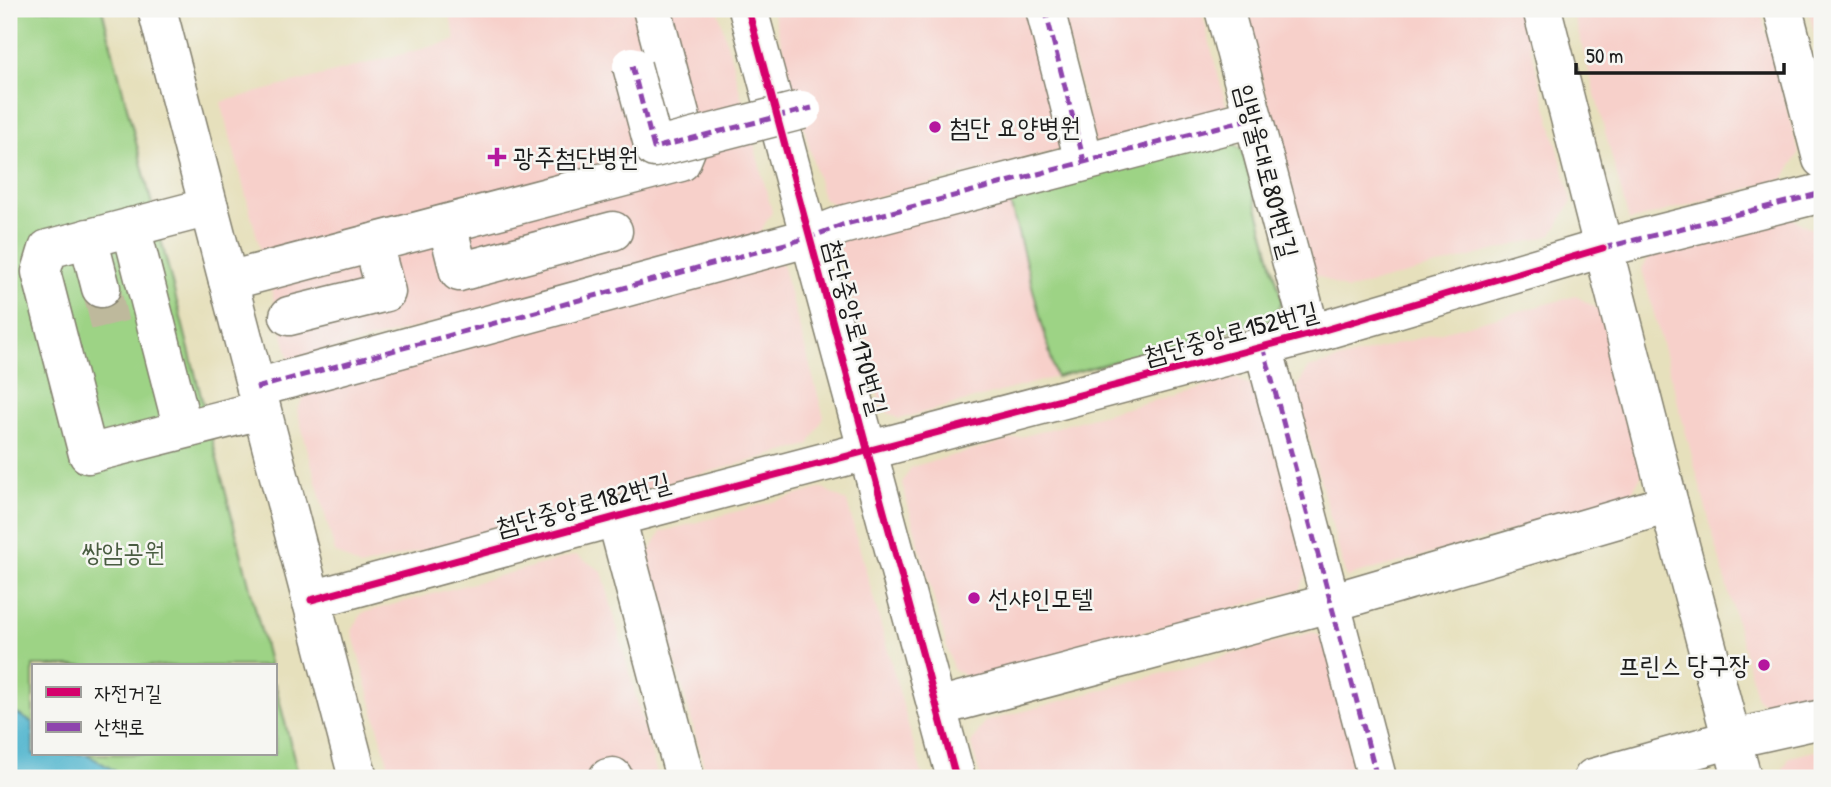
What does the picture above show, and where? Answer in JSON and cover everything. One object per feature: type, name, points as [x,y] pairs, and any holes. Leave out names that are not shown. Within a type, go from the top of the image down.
[{"type":"street","points":[[157,9],[358,778]]},
{"type":"street","points":[[228,281],[681,162],[688,145],[652,9]]},
{"type":"street","name":"첨단중앙로170번길","points":[[748,9],[956,778]]},
{"type":"street","points":[[1045,9],[1084,161]]},
{"type":"street","name":"임방울대로801번길","points":[[1224,9],[1311,334]]},
{"type":"street","points":[[1542,9],[1742,778]]},
{"type":"street","points":[[1783,9],[1822,159]]},
{"type":"street","points":[[632,66],[654,148],[807,109]]},
{"type":"street","points":[[209,207],[48,249],[41,272],[88,454],[183,429],[259,399],[811,237],[842,225],[1253,118]]},
{"type":"street","name":"첨단중앙로152번길","points":[[867,450],[1311,334],[1603,248],[1822,193]]},
{"type":"street","points":[[447,223],[460,272],[613,231]]},
{"type":"street","points":[[131,227],[183,429]]},
{"type":"street","points":[[88,239],[101,288]]},
{"type":"street","points":[[289,316],[386,292],[373,243]]},
{"type":"street","points":[[1263,346],[1377,778]]},
{"type":"street","name":"첨단중앙로182번길","points":[[311,600],[867,450]]},
{"type":"street","points":[[937,706],[1330,603],[1669,505]]},
{"type":"street","points":[[616,517],[685,778]]},
{"type":"street","points":[[1593,778],[1732,739],[1822,719]]},
{"type":"street","points":[[608,778],[613,778]]},
{"type":"shaded area","name":"광주첨단병원","points":[[448,9],[718,9],[772,212],[757,237],[290,361],[221,102],[456,40]]},
{"type":"shaded area","points":[[772,9],[1028,9],[1064,149],[838,207],[823,198]]},
{"type":"shaded area","points":[[1060,9],[1201,9],[1229,116],[1097,151]]},
{"type":"shaded area","points":[[1243,9],[1520,9],[1572,201],[1552,235],[1347,290],[1313,273]]},
{"type":"shaded area","points":[[1572,9],[1760,9],[1799,153],[1784,179],[1629,221]]},
{"type":"shaded area","points":[[1808,9],[1822,9],[1822,63]]},
{"type":"shaded area","points":[[1007,191],[1056,377],[899,419],[882,409],[836,237]]},
{"type":"shaded area","points":[[1785,214],[1821,234],[1822,240],[1822,701],[1779,712],[1757,699],[1642,269],[1653,249]]},
{"type":"shaded area","points":[[781,260],[824,417],[809,445],[360,567],[335,552],[297,410],[309,389]]},
{"type":"shaded area","points":[[1576,296],[1600,310],[1643,473],[1627,500],[1346,577],[1296,390],[1308,368]]},
{"type":"shaded area","points":[[1236,378],[1266,395],[1312,564],[1299,590],[970,679],[953,669],[902,483],[911,467]]},
{"type":"shaded area","points":[[823,488],[847,502],[923,778],[707,778],[647,557],[661,532]]},
{"type":"shaded area","points":[[576,555],[602,571],[658,778],[392,778],[352,631],[362,613]]},
{"type":"shaded area","points":[[1313,632],[1332,643],[1369,778],[981,778],[971,744],[984,722]]},
{"type":"shaded area","points":[[1822,749],[1822,778],[1779,778],[1790,757]]},
{"type":"green space","name":"쌍암공원","points":[[9,9],[102,9],[269,664],[32,664],[32,756],[276,756],[276,687],[299,778],[9,778]]},
{"type":"green space","points":[[1218,135],[1242,150],[1282,301],[1271,320],[1056,377],[1007,191]]},
{"type":"water","points":[[9,709],[32,722],[32,756],[89,756],[115,771],[121,778],[9,778]]},
{"type":"tunnel","points":[[101,288],[113,337]]},
{"type":"marked path","points":[[1045,9],[1084,161]]},
{"type":"marked path","points":[[632,66],[654,148],[812,108]]},
{"type":"marked path","points":[[256,388],[811,237],[842,225],[1253,118]]},
{"type":"marked path","points":[[1603,248],[1822,193]]},
{"type":"marked path","points":[[1263,346],[1377,778]]},
{"type":"cycle path","points":[[748,9],[956,778]]},
{"type":"cycle path","points":[[311,600],[1311,334],[1603,248]]},
{"type":"place","name":"첨단 요양병원","points":[[935,127]]},
{"type":"place","name":"광주첨단병원","points":[[497,157]]},
{"type":"place","name":"선샤인모텔","points":[[974,598]]},
{"type":"place","name":"프린스 당구장","points":[[1764,665]]}]
